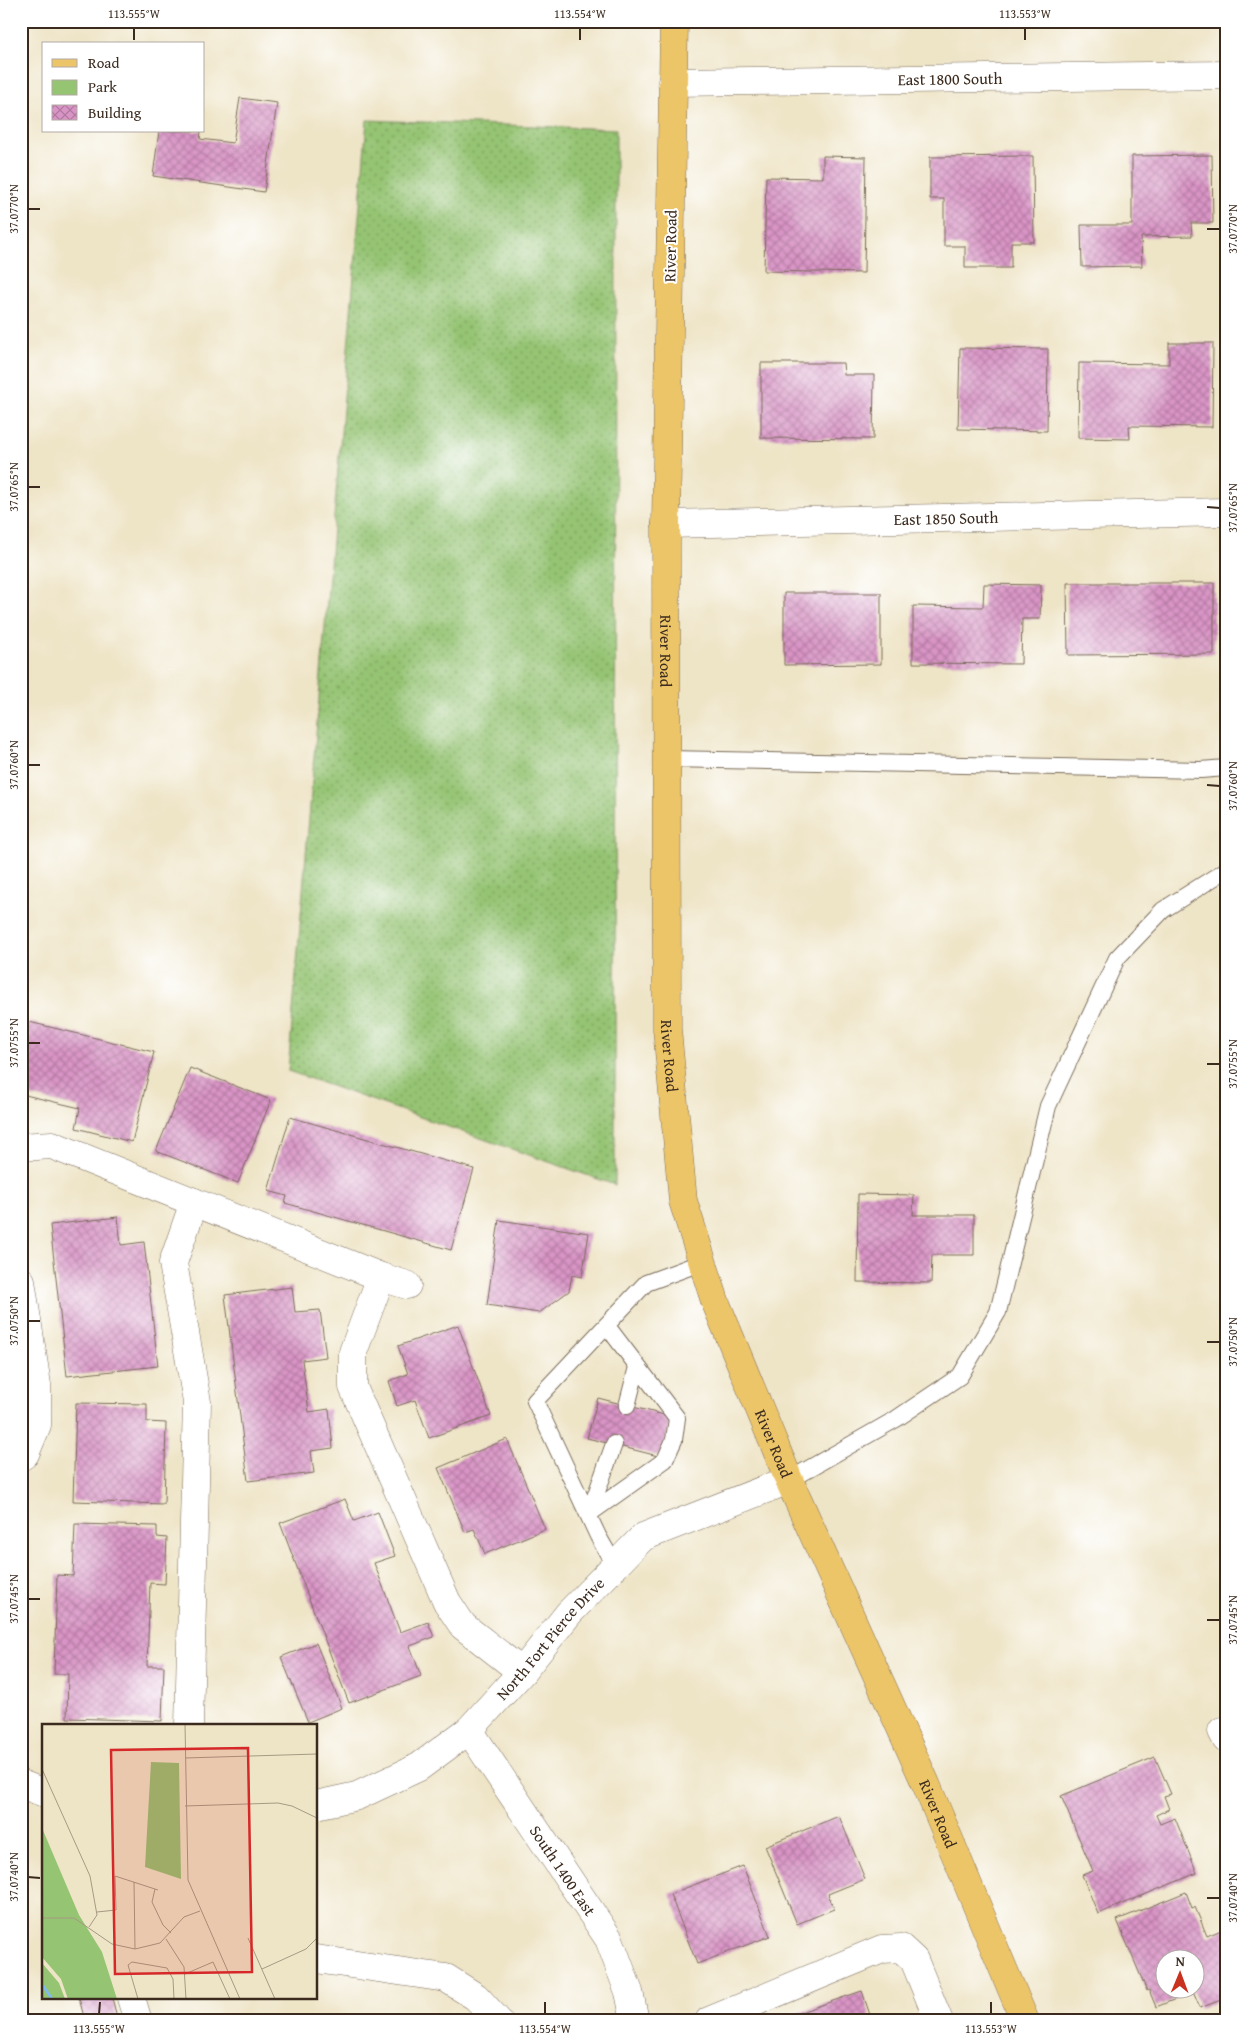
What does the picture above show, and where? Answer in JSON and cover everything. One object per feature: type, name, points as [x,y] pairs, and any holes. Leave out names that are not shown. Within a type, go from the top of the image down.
[{"type":"main road","name":"River Road","points":[[674,21],[666,524],[667,1029],[683,1201],[715,1301],[789,1480],[926,1784],[1025,2021]]},
{"type":"street","name":"East 1800 South","points":[[672,82],[1226,76]]},
{"type":"street","name":"East 1850 South","points":[[666,524],[1226,512]]},
{"type":"street","points":[[21,1147],[52,1145],[407,1286]]},
{"type":"street","points":[[189,1724],[196,1402],[173,1263],[194,1202]]},
{"type":"street","points":[[381,1277],[353,1352],[353,1387],[447,1602],[463,1626],[522,1672]]},
{"type":"street","points":[[21,1281],[37,1385],[37,1425],[25,1454],[21,1458]]},
{"type":"street","name":"North Fort Pierce Drive","points":[[318,1805],[357,1796],[419,1767],[469,1730],[522,1672],[569,1613],[643,1536],[789,1480]]},
{"type":"street","name":"South 1400 East","points":[[469,1730],[609,1939],[629,1992],[635,2021]]},
{"type":"street","points":[[21,1784],[42,1792]]},
{"type":"street","points":[[709,2021],[882,1949],[900,1948],[914,1960],[939,2021]]},
{"type":"street","points":[[318,1959],[446,1978],[476,1997],[498,2021]]},
{"type":"street","points":[[132,2000],[138,2021]]},
{"type":"lane","points":[[667,759],[1201,770],[1226,768]]},
{"type":"lane","points":[[789,1480],[896,1419],[960,1376],[998,1312],[1048,1106],[1117,958],[1163,910],[1226,870]]},
{"type":"lane","points":[[615,1566],[598,1536],[535,1401],[646,1284],[703,1262]]},
{"type":"lane","points":[[588,1514],[665,1460],[674,1440],[677,1418],[606,1326]]},
{"type":"lane","points":[[627,1406],[638,1367]]},
{"type":"lane","points":[[588,1514],[614,1444]]},
{"type":"green space","points":[[367,120],[616,129],[615,1185],[288,1071]]},
{"type":"building","points":[[240,98],[277,103],[264,192],[153,176],[159,132],[201,132],[200,139],[233,143]]},
{"type":"building","points":[[1212,155],[1213,223],[1191,223],[1192,236],[1141,237],[1142,266],[1082,267],[1081,225],[1132,225],[1132,156]]},
{"type":"building","points":[[823,156],[866,157],[864,273],[764,271],[766,177],[823,178]]},
{"type":"building","points":[[1033,156],[1034,242],[1011,242],[1011,268],[965,268],[965,246],[944,246],[944,199],[930,199],[930,157]]},
{"type":"building","points":[[1169,343],[1213,343],[1212,427],[1129,426],[1130,439],[1078,438],[1079,363],[1169,364]]},
{"type":"building","points":[[960,348],[1048,349],[1047,431],[958,429]]},
{"type":"building","points":[[761,363],[843,363],[844,375],[874,375],[873,439],[761,438]]},
{"type":"building","points":[[1067,583],[1214,583],[1214,654],[1068,655]]},
{"type":"building","points":[[984,584],[1041,585],[1040,619],[1022,619],[1021,664],[913,663],[913,606],[983,607]]},
{"type":"building","points":[[784,593],[881,593],[881,664],[784,665]]},
{"type":"building","points":[[29,1022],[154,1052],[132,1142],[76,1128],[80,1108],[21,1094],[21,1056]]},
{"type":"building","points":[[190,1068],[271,1100],[238,1183],[156,1151]]},
{"type":"building","points":[[290,1117],[474,1169],[451,1250],[285,1203],[287,1196],[268,1191]]},
{"type":"building","points":[[858,1194],[914,1195],[913,1215],[974,1215],[974,1255],[932,1255],[931,1283],[857,1282]]},
{"type":"building","points":[[118,1217],[121,1245],[144,1242],[158,1366],[67,1376],[50,1225]]},
{"type":"building","points":[[499,1220],[589,1233],[582,1277],[572,1275],[569,1291],[539,1313],[487,1305]]},
{"type":"building","points":[[292,1287],[295,1312],[320,1310],[326,1357],[302,1360],[309,1412],[329,1409],[333,1448],[311,1451],[314,1473],[248,1481],[225,1295]]},
{"type":"building","points":[[458,1325],[491,1416],[429,1438],[415,1400],[397,1406],[389,1381],[408,1374],[398,1346]]},
{"type":"building","points":[[598,1398],[672,1417],[662,1457],[587,1438]]},
{"type":"building","points":[[76,1403],[147,1404],[147,1422],[166,1423],[164,1504],[73,1501]]},
{"type":"building","points":[[507,1439],[545,1529],[485,1554],[474,1529],[465,1532],[438,1468]]},
{"type":"building","points":[[345,1499],[354,1521],[378,1512],[395,1556],[374,1563],[400,1632],[428,1622],[434,1637],[410,1646],[421,1676],[349,1703],[280,1523]]},
{"type":"building","points":[[75,1524],[157,1526],[157,1537],[167,1538],[165,1584],[150,1583],[147,1666],[164,1666],[162,1721],[67,1718],[68,1674],[54,1674],[57,1575],[73,1576]]},
{"type":"building","points":[[316,1643],[342,1708],[308,1722],[281,1657]]},
{"type":"building","points":[[1155,1757],[1171,1794],[1164,1796],[1169,1809],[1156,1815],[1160,1824],[1175,1818],[1197,1873],[1098,1914],[1082,1875],[1093,1871],[1061,1796]]},
{"type":"building","points":[[839,1816],[865,1879],[828,1894],[834,1909],[797,1924],[765,1846]]},
{"type":"building","points":[[743,1866],[770,1936],[697,1964],[670,1894]]},
{"type":"building","points":[[1186,1892],[1192,1908],[1195,1907],[1207,1936],[1226,1928],[1226,1998],[1200,2008],[1196,2000],[1204,2000],[1204,1950],[1154,1950],[1154,2000],[1173,2000],[1156,2007],[1149,1990],[1147,1991],[1117,1920]]},
{"type":"building","points":[[862,1991],[872,2021],[801,2021],[798,2013]]},
{"type":"building","points":[[80,2000],[113,2000],[118,2021],[85,2021]]}]
